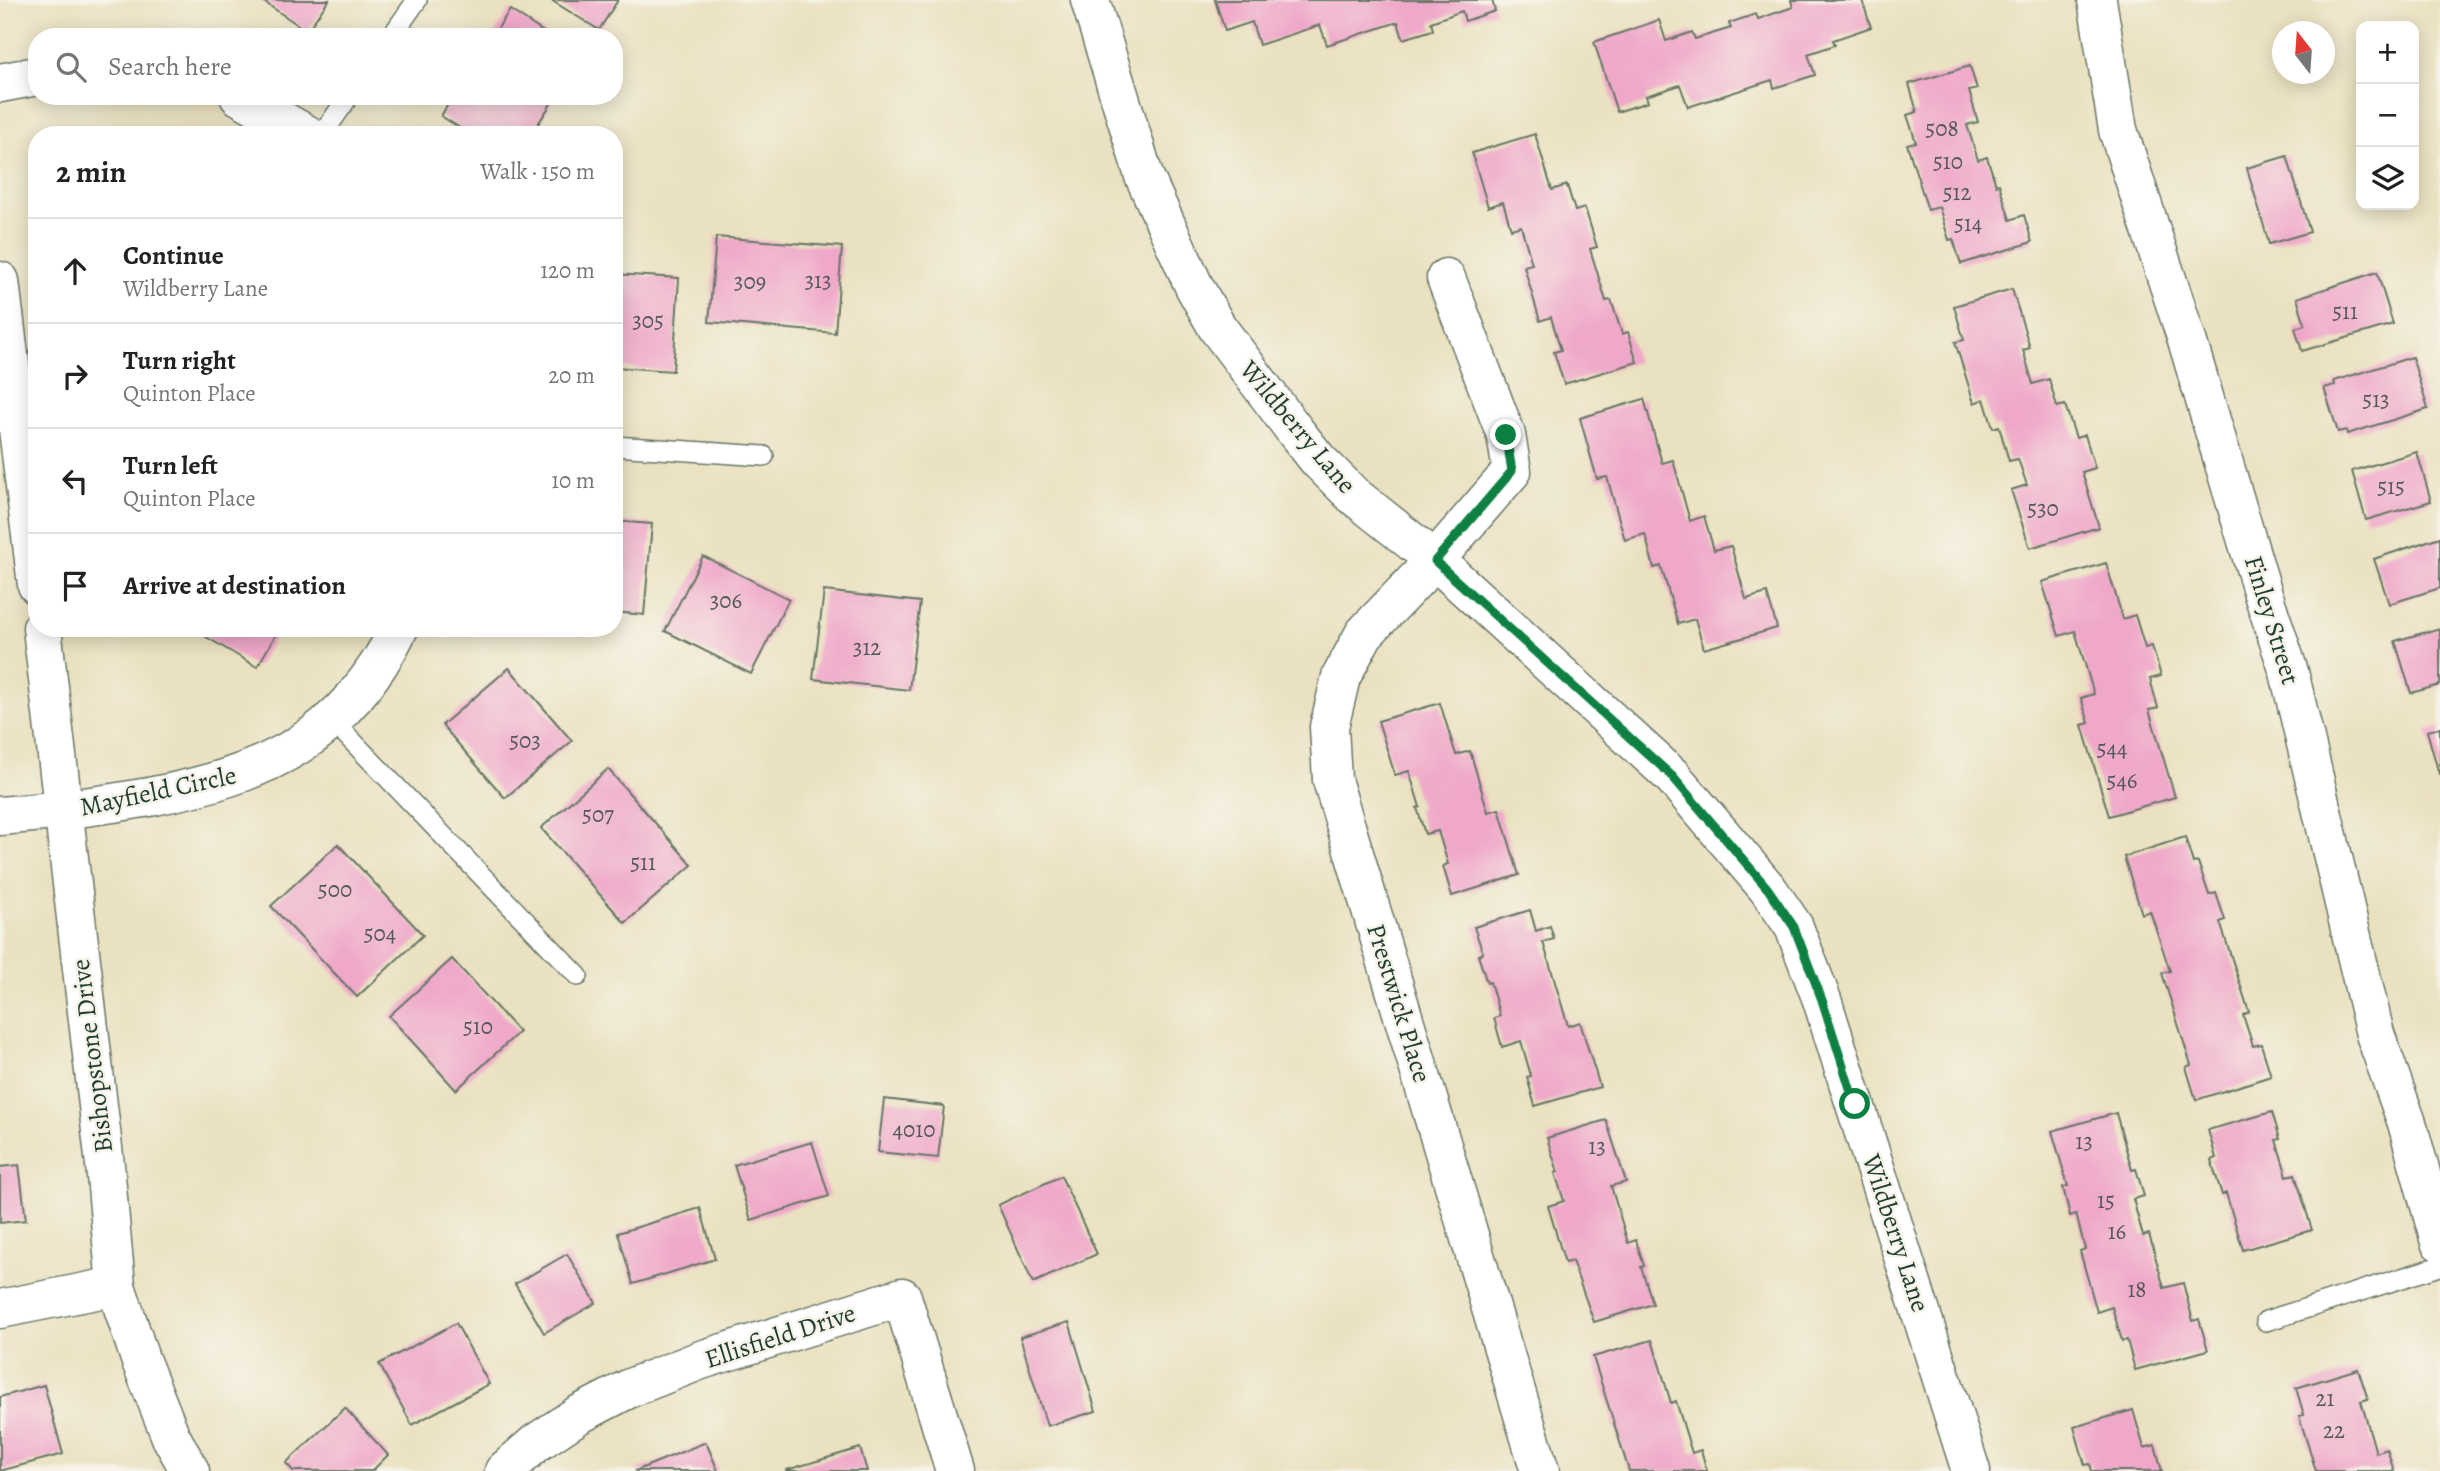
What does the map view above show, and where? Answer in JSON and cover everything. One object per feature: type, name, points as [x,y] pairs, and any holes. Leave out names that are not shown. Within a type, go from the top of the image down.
[{"type":"street","name":"Wildberry Lane","points":[[1090,0],[1144,176],[1194,286],[1217,327],[1318,460],[1353,495],[1435,561],[1672,776],[1768,889],[1794,927],[1822,1000],[1971,1471]]},
{"type":"street","name":"Finley Street","points":[[2097,0],[2118,130],[2187,340],[2263,594],[2289,671],[2375,1034],[2407,1123],[2440,1242]]},
{"type":"street","points":[[0,82],[28,77]]},
{"type":"street","points":[[258,105],[293,126]]},
{"type":"street","name":"Prestwick Place","points":[[1446,278],[1506,435],[1512,471],[1435,561],[1364,634],[1341,677],[1329,727],[1332,780],[1540,1471]]},
{"type":"street","points":[[0,281],[28,511]]},
{"type":"street","name":"Bishopstone Drive","points":[[43,637],[105,1166],[116,1286],[144,1370],[171,1437],[190,1471]]},
{"type":"street","name":"Mayfield Circle","points":[[0,816],[64,811],[199,788],[242,774],[299,747],[333,721],[364,688],[395,637]]},
{"type":"street","points":[[0,1309],[116,1286]]},
{"type":"street","name":"Ellisfield Drive","points":[[504,1471],[536,1443],[578,1415],[630,1388],[701,1360],[902,1297],[955,1471]]},
{"type":"lane","points":[[397,28],[417,0]]},
{"type":"lane","points":[[328,126],[343,105]]},
{"type":"lane","points":[[623,447],[764,456]]},
{"type":"lane","points":[[333,721],[578,976]]},
{"type":"lane","points":[[2266,1321],[2440,1266]]},
{"type":"building","points":[[261,0],[329,0],[309,28],[303,28]]},
{"type":"building","points":[[551,0],[618,0],[600,28],[596,28]]},
{"type":"building","points":[[1215,0],[1492,0],[1495,11],[1465,21],[1462,11],[1431,22],[1433,30],[1403,39],[1398,22],[1327,45],[1320,25],[1259,45],[1252,22],[1225,31]]},
{"type":"building","points":[[1791,0],[1862,0],[1871,27],[1833,40],[1835,45],[1808,54],[1815,75],[1774,88],[1772,80],[1688,107],[1680,85],[1646,96],[1648,102],[1617,112],[1594,42],[1659,20],[1666,41],[1692,32],[1695,39],[1731,28],[1729,23],[1756,14],[1758,19],[1793,7]]},
{"type":"building","points":[[510,10],[537,28],[498,28]]},
{"type":"building","points":[[1970,66],[1977,89],[1969,91],[1978,122],[1967,125],[1978,160],[1987,157],[2010,220],[2024,215],[2032,242],[1961,264],[1953,239],[1949,240],[1939,207],[1928,210],[1907,144],[1916,142],[1907,115],[1917,112],[1909,84]]},
{"type":"building","points":[[448,105],[550,105],[537,126],[457,126],[441,116]]},
{"type":"building","points":[[1535,134],[1552,190],[1567,185],[1575,211],[1585,208],[1597,247],[1590,249],[1606,301],[1611,300],[1622,334],[1628,332],[1637,362],[1564,384],[1554,352],[1561,350],[1551,317],[1540,321],[1524,266],[1532,264],[1521,226],[1511,229],[1503,202],[1488,207],[1472,153]]},
{"type":"building","points":[[2287,156],[2310,232],[2269,244],[2247,168]]},
{"type":"building","points":[[716,237],[842,247],[835,333],[709,322]]},
{"type":"building","points":[[2377,272],[2393,324],[2302,351],[2295,328],[2305,325],[2297,298]]},
{"type":"building","points":[[623,275],[679,278],[673,371],[623,368]]},
{"type":"building","points":[[2012,289],[2030,348],[2023,350],[2033,384],[2049,379],[2057,407],[2065,405],[2076,438],[2085,435],[2095,468],[2082,472],[2099,527],[2030,548],[2011,490],[2027,485],[2018,459],[2009,461],[1999,426],[1993,428],[1984,399],[1974,403],[1955,342],[1964,340],[1954,306]]},
{"type":"building","points":[[2412,357],[2428,409],[2347,434],[2346,430],[2338,432],[2324,388],[2335,385],[2334,381]]},
{"type":"building","points":[[1644,399],[1662,463],[1673,460],[1690,521],[1704,516],[1714,550],[1731,546],[1746,599],[1767,593],[1777,628],[1704,649],[1695,619],[1678,624],[1661,566],[1654,568],[1645,534],[1625,540],[1607,477],[1597,479],[1580,418]]},
{"type":"building","points":[[2417,452],[2431,501],[2366,520],[2352,471]]},
{"type":"building","points":[[623,522],[652,524],[644,615],[623,613]]},
{"type":"building","points":[[2440,537],[2440,588],[2389,604],[2374,559]]},
{"type":"building","points":[[703,556],[789,599],[751,674],[665,631]]},
{"type":"building","points":[[2106,563],[2123,619],[2135,615],[2145,648],[2152,646],[2161,676],[2150,679],[2158,708],[2149,710],[2175,797],[2109,816],[2082,725],[2089,723],[2081,698],[2094,694],[2075,631],[2059,636],[2042,582]]},
{"type":"building","points":[[824,591],[920,602],[909,690],[813,679]]},
{"type":"building","points":[[2440,628],[2440,685],[2411,693],[2395,641]]},
{"type":"building","points":[[206,637],[275,637],[257,667]]},
{"type":"building","points":[[509,668],[572,741],[505,798],[442,725]]},
{"type":"building","points":[[1440,703],[1456,755],[1470,751],[1488,812],[1499,809],[1519,875],[1452,896],[1443,866],[1448,864],[1438,831],[1425,834],[1409,771],[1395,775],[1378,721]]},
{"type":"building","points":[[2440,728],[2440,774],[2439,774],[2427,731]]},
{"type":"building","points":[[608,769],[692,865],[625,923],[541,828]]},
{"type":"building","points":[[2185,837],[2193,863],[2198,862],[2209,895],[2216,893],[2225,920],[2220,922],[2249,1012],[2243,1015],[2253,1046],[2261,1044],[2271,1076],[2196,1100],[2186,1067],[2191,1065],[2162,973],[2170,971],[2150,911],[2142,914],[2124,857]]},
{"type":"building","points":[[338,844],[423,935],[357,997],[271,906]]},
{"type":"building","points":[[1530,910],[1536,931],[1550,926],[1554,939],[1543,942],[1568,1026],[1580,1022],[1600,1087],[1535,1106],[1527,1077],[1531,1076],[1521,1041],[1502,1047],[1494,1018],[1500,1016],[1490,982],[1487,983],[1478,955],[1483,953],[1474,927]]},
{"type":"building","points":[[452,959],[519,1032],[456,1090],[389,1016]]},
{"type":"building","points":[[884,1099],[944,1106],[938,1158],[878,1152]]},
{"type":"building","points":[[2272,1112],[2280,1139],[2276,1140],[2287,1176],[2295,1174],[2312,1230],[2243,1250],[2226,1193],[2222,1195],[2211,1160],[2216,1158],[2208,1130]]},
{"type":"building","points":[[2116,1113],[2132,1170],[2136,1169],[2144,1196],[2133,1199],[2143,1236],[2149,1234],[2164,1288],[2183,1283],[2193,1321],[2199,1319],[2208,1350],[2135,1370],[2127,1340],[2122,1341],[2112,1307],[2097,1312],[2080,1251],[2085,1249],[2076,1214],[2070,1216],[2063,1187],[2068,1186],[2052,1131]]},
{"type":"building","points":[[1606,1120],[1626,1182],[1611,1186],[1628,1243],[1636,1240],[1653,1304],[1594,1322],[1572,1261],[1565,1263],[1548,1206],[1564,1201],[1547,1138]]},
{"type":"building","points":[[812,1142],[829,1196],[751,1220],[734,1165]]},
{"type":"building","points":[[19,1165],[26,1220],[0,1223],[0,1167]]},
{"type":"building","points":[[1061,1176],[1097,1254],[1033,1283],[998,1205]]},
{"type":"building","points":[[700,1208],[715,1259],[633,1284],[618,1233]]},
{"type":"building","points":[[567,1254],[596,1303],[544,1333],[515,1284]]},
{"type":"building","points":[[1069,1322],[1096,1411],[1047,1426],[1020,1337]]},
{"type":"building","points":[[456,1323],[489,1384],[412,1425],[379,1364]]},
{"type":"building","points":[[1652,1340],[1671,1403],[1676,1401],[1692,1453],[1701,1450],[1707,1471],[1629,1471],[1593,1357]]},
{"type":"building","points":[[2358,1369],[2368,1399],[2361,1401],[2376,1453],[2387,1449],[2394,1471],[2316,1471],[2299,1416],[2304,1415],[2296,1388]]},
{"type":"building","points":[[44,1385],[63,1454],[0,1471],[0,1397]]},
{"type":"building","points":[[345,1408],[388,1455],[372,1471],[293,1471],[286,1463]]},
{"type":"building","points":[[2133,1410],[2144,1448],[2155,1445],[2162,1471],[2092,1471],[2090,1464],[2085,1465],[2074,1427]]},
{"type":"building","points":[[706,1442],[718,1471],[635,1471]]},
{"type":"building","points":[[860,1448],[867,1471],[787,1471],[787,1470]]},
{"type":"route","points":[[1506,435],[1512,471],[1435,561],[1672,776],[1768,889],[1794,927],[1822,1000],[1855,1104]]}]
